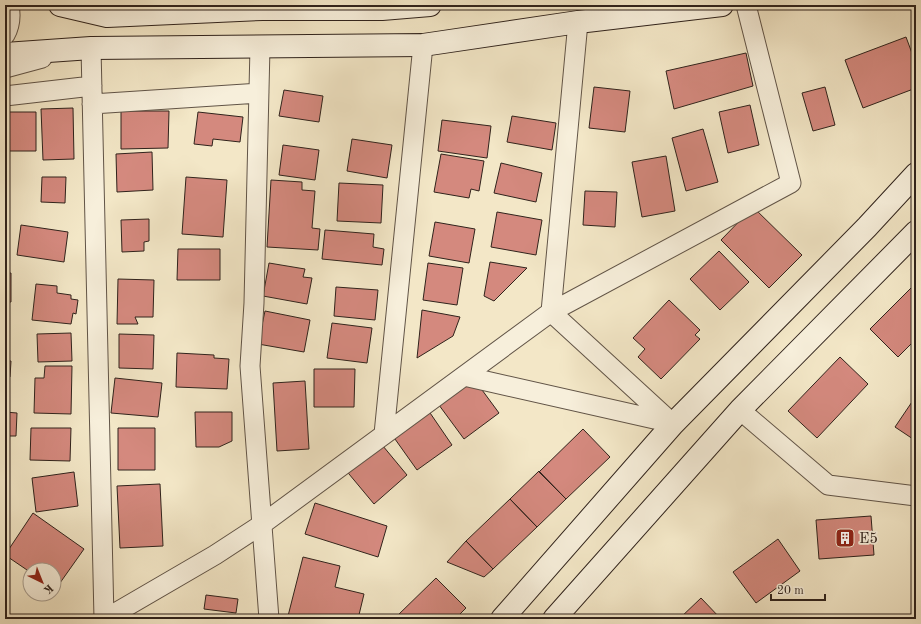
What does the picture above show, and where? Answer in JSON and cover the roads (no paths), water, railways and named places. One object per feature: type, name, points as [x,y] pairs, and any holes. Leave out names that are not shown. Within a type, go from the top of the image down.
[{"type":"main road","points":[[60,5],[107,16],[263,7],[382,9],[430,5]]},
{"type":"main road","points":[[5,54],[81,49],[423,45],[578,22],[722,5]]},
{"type":"main road","points":[[502,619],[673,424],[867,227],[916,174]]},
{"type":"main road","points":[[554,619],[740,410],[913,240]]},
{"type":"street","points":[[5,35],[8,29],[11,14],[10,5]]},
{"type":"street","points":[[5,68],[81,49],[92,86],[104,619],[215,555],[261,525],[552,312],[791,183],[746,5]]},
{"type":"street","points":[[552,312],[578,22]]},
{"type":"street","points":[[384,434],[423,45]]},
{"type":"street","points":[[260,47],[254,303],[250,366],[269,619]]},
{"type":"street","points":[[5,96],[92,86]]},
{"type":"street","points":[[92,104],[259,93]]},
{"type":"street","points":[[552,312],[673,424]]},
{"type":"street","points":[[464,376],[673,424]]},
{"type":"street","points":[[740,410],[828,485],[916,496]]},
{"type":"place","name":"E5","points":[[845,538]]}]
